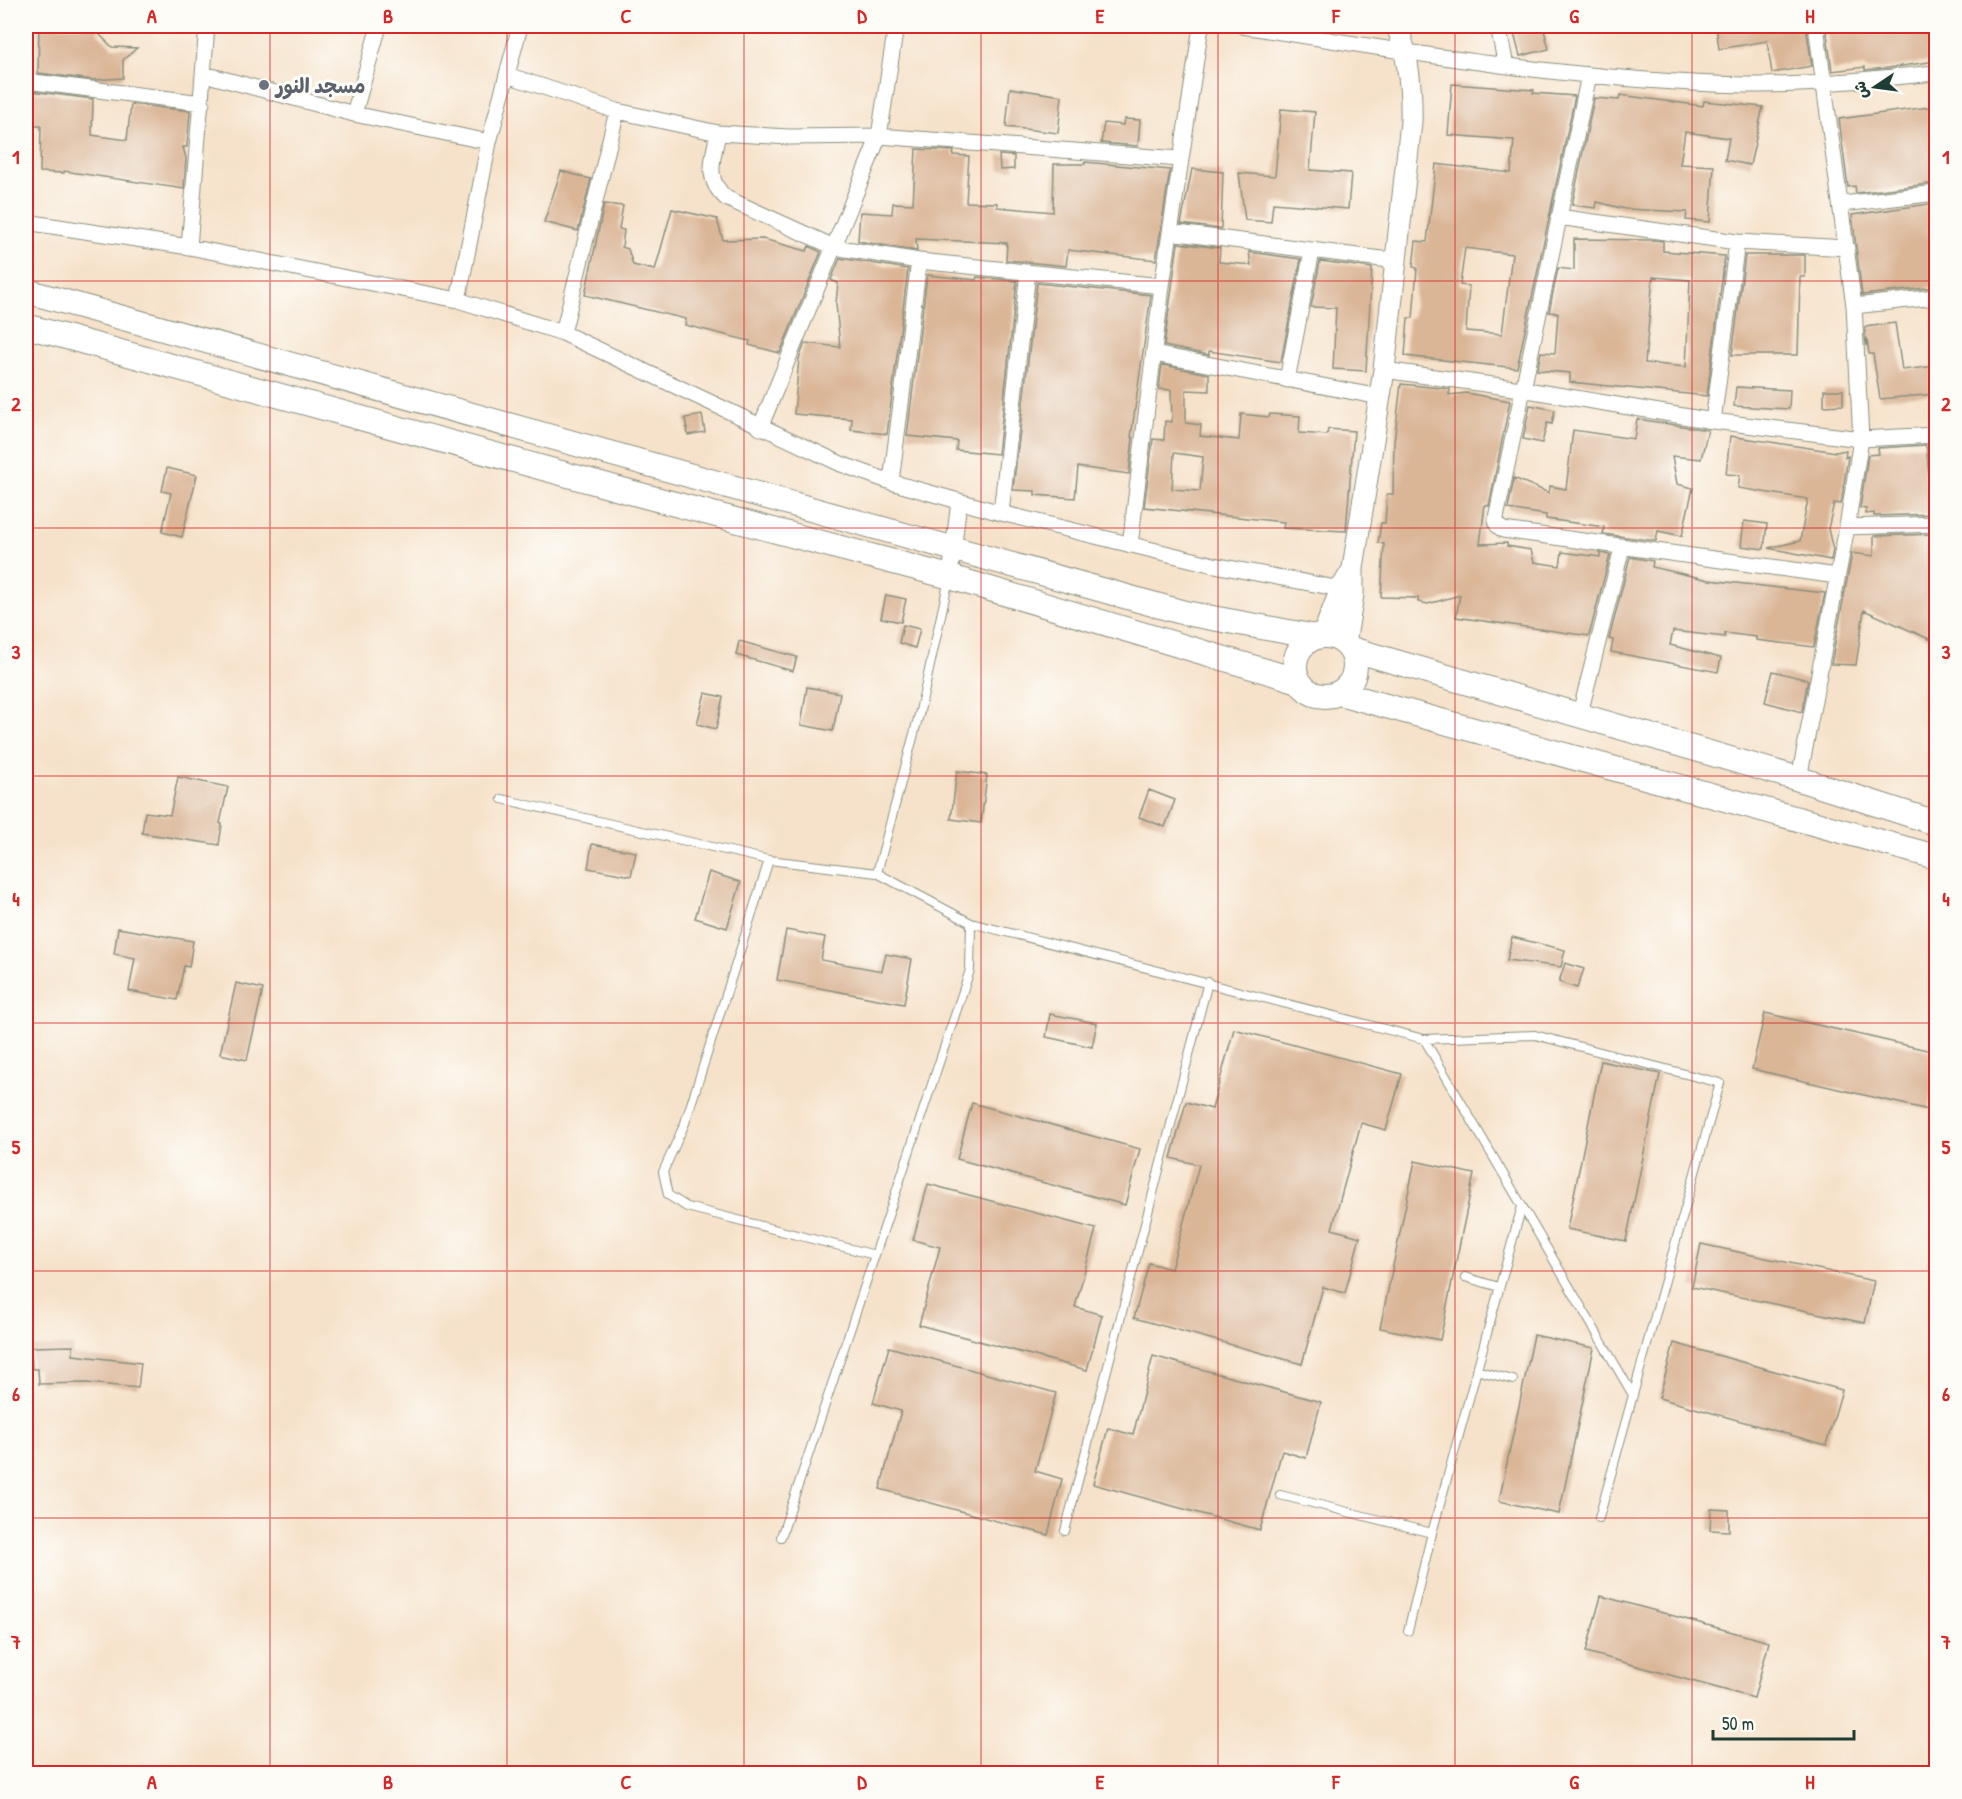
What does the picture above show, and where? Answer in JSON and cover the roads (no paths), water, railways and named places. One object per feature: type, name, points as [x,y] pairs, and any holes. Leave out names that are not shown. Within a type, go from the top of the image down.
[{"type":"highway","points":[[26,291],[1185,613],[1333,641],[1579,717],[1799,779],[1936,823]]},
{"type":"highway","points":[[26,326],[640,495],[950,577],[1299,681],[1313,693],[1331,696],[1339,693],[1348,687],[1356,668],[1333,641],[1308,641],[1297,655],[1296,673],[1299,681]]},
{"type":"highway","points":[[1339,693],[1936,857]]},
{"type":"main road","points":[[1333,641],[1353,595],[1353,568],[1384,370],[1397,261],[1411,122],[1412,88],[1407,52],[1397,26]]},
{"type":"main road","points":[[1333,641],[1341,589],[1353,568]]},
{"type":"street","points":[[189,248],[207,26]]},
{"type":"street","points":[[354,114],[379,26]]},
{"type":"street","points":[[458,300],[489,142],[520,26]]},
{"type":"street","points":[[760,428],[879,136],[896,26]]},
{"type":"street","points":[[1130,545],[1162,286],[1201,26]]},
{"type":"street","points":[[1243,26],[1407,52],[1589,75],[1747,85],[1824,82],[1936,73]]},
{"type":"street","points":[[1498,26],[1506,66]]},
{"type":"street","points":[[1799,779],[1847,527],[1861,439],[1854,306],[1843,204],[1816,26]]},
{"type":"street","points":[[204,74],[354,114],[489,142]]},
{"type":"street","points":[[507,75],[617,111],[718,133],[789,137],[879,136],[1180,159]]},
{"type":"street","points":[[1589,75],[1521,389],[1496,518],[1497,525],[1503,530],[1622,548],[1837,576]]},
{"type":"street","points":[[26,81],[202,103]]},
{"type":"street","points":[[563,333],[617,111]]},
{"type":"street","points":[[718,133],[712,164],[712,178],[716,189],[726,198],[834,247],[919,261],[1162,286]]},
{"type":"street","points":[[1843,204],[1936,192]]},
{"type":"street","points":[[1558,217],[1737,242],[1847,248]]},
{"type":"street","points":[[26,222],[189,248],[458,300],[563,333],[760,428],[841,464],[891,482],[1001,513],[1214,565],[1341,589]]},
{"type":"street","points":[[1170,232],[1397,261]]},
{"type":"street","points":[[1713,421],[1737,242]]},
{"type":"street","points":[[1287,380],[1312,250]]},
{"type":"street","points":[[891,482],[919,261]]},
{"type":"street","points":[[1001,513],[1028,272]]},
{"type":"street","points":[[1854,306],[1936,297]]},
{"type":"street","points":[[1154,354],[1380,397]]},
{"type":"street","points":[[1384,370],[1521,389],[1713,421],[1861,439],[1936,435]]},
{"type":"street","points":[[950,577],[959,501]]},
{"type":"street","points":[[1847,527],[1936,524]]},
{"type":"street","points":[[1579,717],[1622,548]]},
{"type":"lane","points":[[877,873],[920,711],[950,577]]},
{"type":"lane","points":[[502,799],[769,860],[877,873],[971,923],[1424,1039],[1535,1035],[1720,1083],[1599,1518]]},
{"type":"lane","points":[[769,860],[685,1123],[663,1172],[668,1195],[687,1207],[875,1255]]},
{"type":"lane","points":[[781,1537],[970,970],[971,923]]},
{"type":"lane","points":[[1065,1531],[1208,982]]},
{"type":"lane","points":[[1424,1039],[1633,1395]]},
{"type":"lane","points":[[1408,1630],[1432,1533],[1522,1206]]},
{"type":"lane","points":[[1465,1277],[1499,1287]]},
{"type":"lane","points":[[1476,1370],[1513,1380]]},
{"type":"lane","points":[[1280,1495],[1432,1533]]},
{"type":"place","name":"مسجد النور","points":[[264,85]]}]
